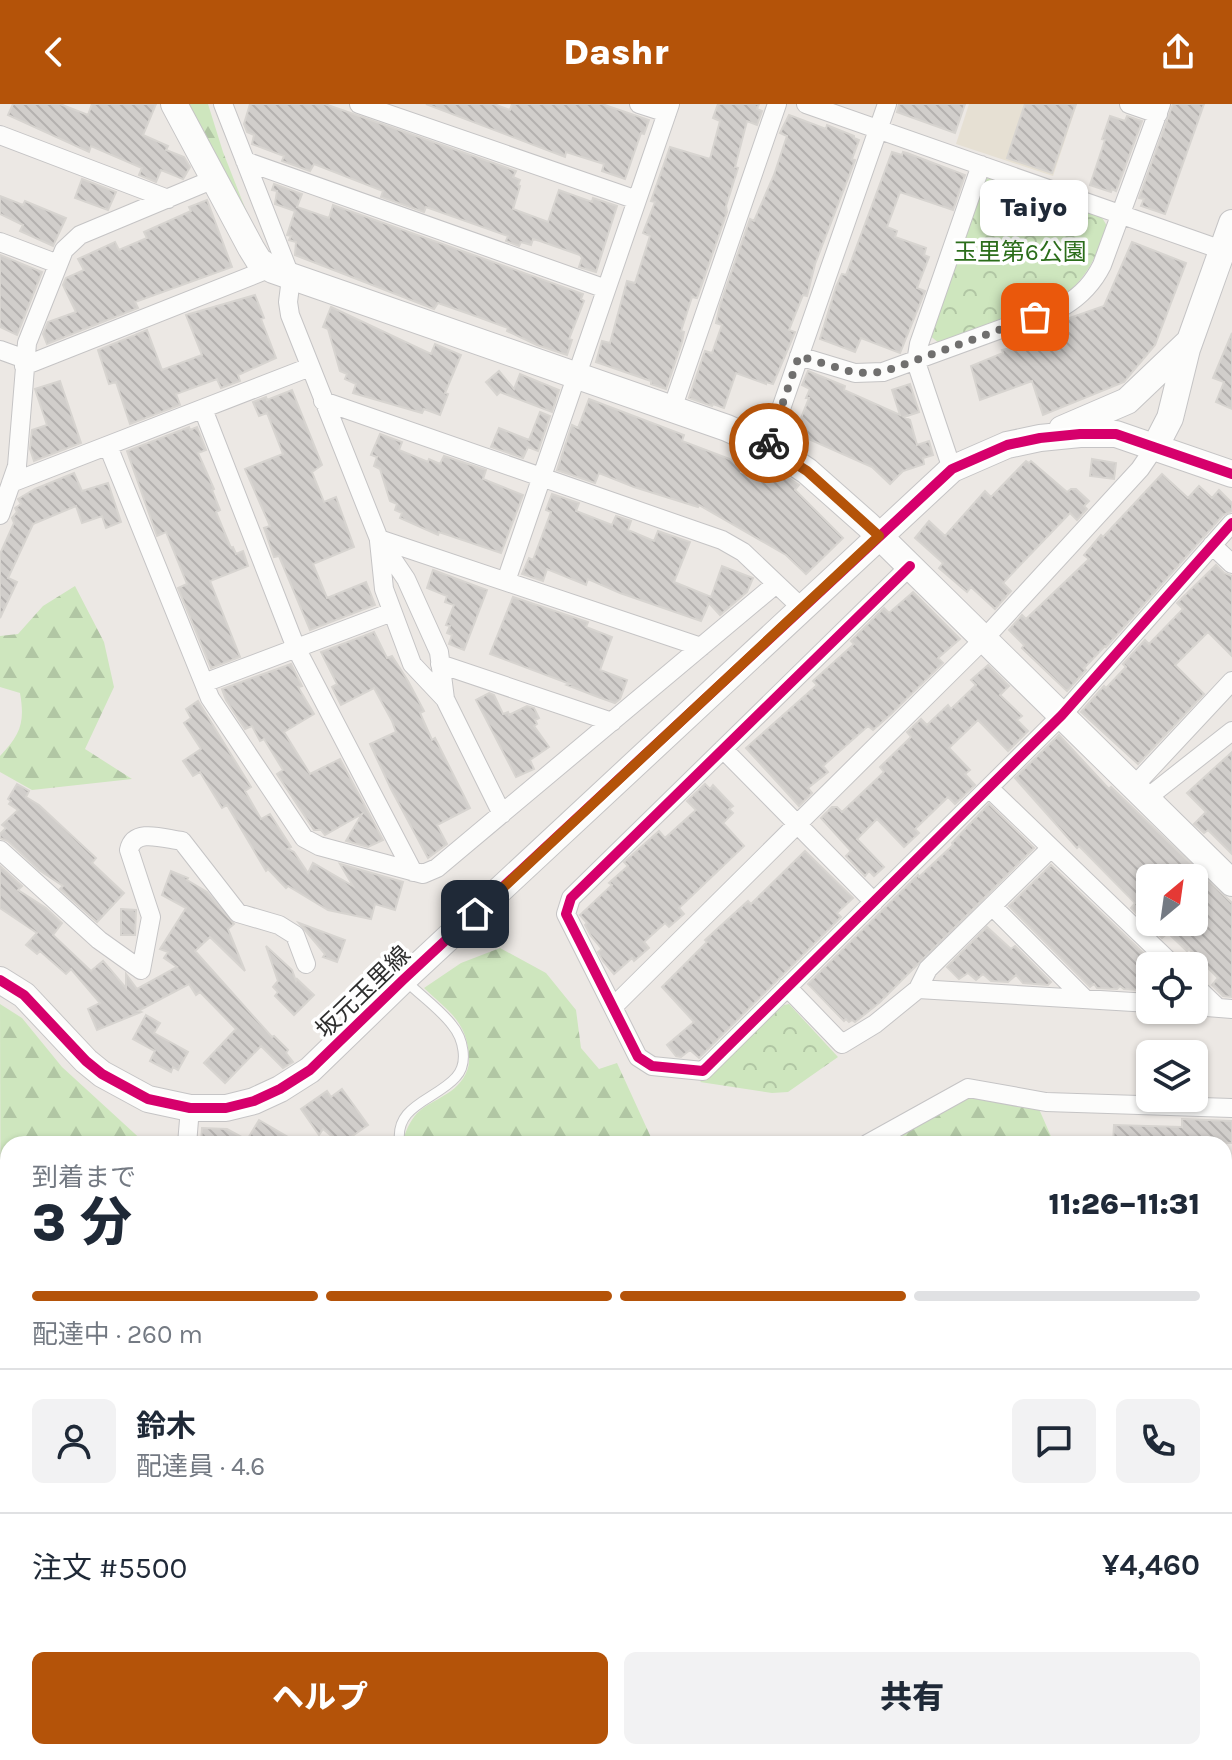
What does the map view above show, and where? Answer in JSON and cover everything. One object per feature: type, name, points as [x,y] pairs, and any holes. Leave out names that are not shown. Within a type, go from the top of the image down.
[{"type":"street","points":[[174,104],[259,261],[281,273],[672,409],[768,446],[807,471],[910,566],[1232,883]]},
{"type":"street","points":[[223,104],[281,273],[290,315],[379,539],[406,579],[439,652],[445,699]]},
{"type":"street","points":[[359,104],[637,200]]},
{"type":"street","points":[[506,581],[668,109],[639,104]]},
{"type":"street","points":[[672,409],[777,104]]},
{"type":"street","points":[[806,104],[1222,250]]},
{"type":"street","points":[[768,446],[887,104]]},
{"type":"street","points":[[799,356],[855,373],[883,372],[1076,299],[1095,278],[1122,214],[1159,109],[1129,104]]},
{"type":"street","points":[[0,135],[168,199]]},
{"type":"street","points":[[245,161],[606,289]]},
{"type":"street","points":[[952,469],[916,362],[919,344],[981,165]]},
{"type":"street","points":[[0,515],[27,343],[64,250],[80,235],[214,179]]},
{"type":"street","points":[[613,1007],[983,640],[1140,469],[1170,418],[1189,342],[1232,223]]},
{"type":"street","points":[[0,242],[58,264]]},
{"type":"street","points":[[0,350],[24,363],[281,273]]},
{"type":"street","points":[[1040,438],[1127,401],[1189,342]]},
{"type":"street","points":[[9,470],[108,446],[310,367]]},
{"type":"street","points":[[323,401],[722,540],[743,552],[803,609]]},
{"type":"street","points":[[203,409],[296,648],[413,872]]},
{"type":"street","name":"坂元玉里線","points":[[0,980],[24,995],[102,1074],[148,1099],[190,1108],[240,1105],[254,1101],[310,1070],[952,469],[1007,445],[1040,438],[1116,434],[1232,474]]},
{"type":"street","points":[[108,446],[210,698],[304,838],[319,846],[413,872],[423,874],[437,868],[776,584]]},
{"type":"street","points":[[910,566],[571,898],[566,914],[638,1057],[652,1066],[703,1071],[1062,715],[1232,523]]},
{"type":"street","points":[[379,539],[701,647]]},
{"type":"street","points":[[379,539],[384,589],[412,664],[445,699],[502,814]]},
{"type":"street","points":[[1212,545],[1232,564]]},
{"type":"street","points":[[204,683],[392,612]]},
{"type":"street","points":[[440,664],[612,722]]},
{"type":"street","points":[[1141,792],[1232,681]]},
{"type":"street","points":[[1141,792],[1232,731]]},
{"type":"street","points":[[723,749],[874,902]]},
{"type":"street","points":[[989,788],[1159,952]]},
{"type":"street","points":[[0,850],[99,940],[141,970],[151,917],[129,850],[131,843],[137,837],[145,836],[182,841],[238,913],[279,925],[295,935],[306,964]]},
{"type":"street","points":[[787,987],[842,1044],[875,1024],[918,989],[928,969],[1051,848]]},
{"type":"street","points":[[992,906],[1084,998]]},
{"type":"street","points":[[918,989],[1136,1002]]},
{"type":"street","points":[[1208,995],[1225,1008]]},
{"type":"street","points":[[881,1136],[968,1088],[1046,1102],[1232,1108]]},
{"type":"street","points":[[188,1136],[190,1108]]},
{"type":"lane","points":[[400,1136],[400,1125],[411,1109],[458,1076],[463,1060],[463,1045],[453,1026],[404,979]]},
{"type":"shaded area","points":[[969,104],[1077,104],[1053,176],[956,144]]},
{"type":"green space","points":[[184,104],[208,104],[253,228]]},
{"type":"green space","name":"玉里第6公園","points":[[987,178],[1101,216],[1107,226],[1089,267],[1077,284],[1059,299],[939,343],[929,335],[981,182]]},
{"type":"green space","points":[[75,586],[104,642],[114,687],[85,749],[132,779],[32,790],[0,772],[0,756],[17,734],[22,712],[20,693],[0,687],[0,636],[18,634],[43,606]]},
{"type":"green space","points":[[500,948],[546,973],[576,1010],[581,1048],[599,1069],[617,1063],[650,1136],[404,1136],[417,1113],[458,1085],[469,1064],[468,1046],[461,1027],[424,988],[461,963]]},
{"type":"green space","points":[[0,1004],[22,1018],[62,1067],[137,1136],[0,1136]]},
{"type":"green space","points":[[789,1004],[838,1057],[788,1092],[772,1093],[700,1082],[784,1005]]},
{"type":"green space","points":[[979,1094],[1039,1109],[1051,1136],[901,1136],[966,1097]]},
{"type":"building","points":[[13,104],[60,104],[88,115],[92,104],[156,104],[143,135],[168,146],[166,150],[184,157],[190,167],[183,179],[161,170],[156,182],[139,175],[142,168],[91,146],[89,152],[8,115]]},
{"type":"building","points":[[250,104],[325,104],[516,171],[513,177],[520,180],[520,186],[513,209],[548,222],[559,190],[592,202],[593,198],[617,206],[596,272],[579,267],[580,255],[533,239],[531,245],[521,242],[519,246],[506,241],[508,236],[426,207],[424,212],[381,197],[383,191],[314,164],[310,171],[282,161],[284,156],[252,144],[254,135],[247,132],[244,124]]},
{"type":"building","points":[[426,104],[494,104],[510,110],[512,104],[602,104],[649,120],[644,134],[641,133],[625,179],[602,171],[604,164],[566,152],[565,157]]},
{"type":"building","points":[[718,104],[759,104],[757,109],[762,111],[757,125],[747,121],[727,212],[697,298],[692,297],[681,331],[684,332],[682,342],[666,389],[596,362],[602,341],[610,343],[627,281],[635,283],[650,236],[643,233],[655,202],[651,201],[670,147],[710,159],[720,121],[713,118]]},
{"type":"building","points":[[899,104],[965,104],[955,133],[897,112]]},
{"type":"building","points":[[1025,104],[1076,104],[1052,173],[1007,158]]},
{"type":"building","points":[[1173,104],[1204,104],[1165,214],[1141,206],[1144,199],[1139,198]]},
{"type":"building","points":[[789,115],[854,136],[859,140],[852,159],[855,160],[815,264],[807,296],[803,295],[789,330],[795,332],[773,384],[736,373],[724,408],[712,406],[689,398],[705,351],[712,353],[722,325],[716,323],[720,305],[750,219],[754,221],[774,175],[787,136],[780,133]]},
{"type":"building","points":[[1110,116],[1125,121],[1127,116],[1142,121],[1116,191],[1112,189],[1111,192],[1090,185]]},
{"type":"building","points":[[892,152],[907,153],[965,175],[953,210],[900,192],[887,227],[897,231],[895,237],[926,248],[924,255],[929,257],[917,288],[925,291],[900,353],[861,338],[855,352],[820,339],[836,287],[842,274],[846,275]]},
{"type":"building","points":[[82,179],[116,192],[108,210],[75,198]]},
{"type":"building","points":[[274,184],[302,194],[297,207],[329,218],[333,205],[583,294],[581,299],[584,301],[569,339],[572,340],[567,355],[537,345],[507,331],[508,328],[438,303],[434,309],[295,255],[296,242],[289,240],[291,236],[287,235],[295,211],[275,204],[277,191],[272,190]]},
{"type":"building","points":[[0,196],[23,205],[25,201],[66,218],[53,246],[20,231],[23,225],[0,214]]},
{"type":"building","points":[[207,200],[232,267],[135,302],[138,308],[47,344],[43,334],[48,322],[76,312],[63,285],[66,278],[84,270],[78,259],[115,242],[119,250],[147,238],[144,232],[191,211],[189,207]]},
{"type":"building","points":[[1132,242],[1186,263],[1155,345],[1124,382],[1043,415],[1032,381],[980,400],[971,366],[1003,353],[1002,350],[1067,335],[1064,320],[1104,306]]},
{"type":"building","points":[[0,255],[42,272],[17,335],[0,327]]},
{"type":"building","points":[[255,295],[276,358],[238,375],[240,381],[221,388],[217,379],[176,394],[180,405],[130,424],[116,382],[109,384],[98,350],[147,330],[162,370],[202,355],[186,315]]},
{"type":"building","points":[[331,307],[431,354],[435,344],[461,355],[445,393],[448,394],[440,415],[424,409],[422,413],[353,393],[356,384],[345,379],[347,374],[340,371],[328,329],[323,327]]},
{"type":"building","points":[[1232,333],[1232,409],[1216,402],[1224,382],[1213,378]]},
{"type":"building","points":[[499,371],[514,389],[520,374],[559,390],[552,412],[500,392],[497,395],[486,382]]},
{"type":"building","points":[[808,371],[845,386],[844,390],[900,415],[892,390],[910,384],[919,412],[904,417],[910,420],[917,445],[929,441],[933,455],[923,458],[924,464],[903,471],[890,484],[872,467],[795,433],[809,398],[806,398],[810,389],[802,385]]},
{"type":"building","points":[[60,381],[81,443],[34,461],[30,449],[32,430],[47,425],[35,389]]},
{"type":"building","points":[[292,390],[322,465],[312,472],[324,502],[336,497],[354,547],[313,564],[327,598],[366,582],[375,605],[310,630],[279,556],[274,557],[264,528],[270,526],[245,469],[283,454],[267,413],[259,416],[253,402]]},
{"type":"building","points":[[589,399],[684,435],[682,441],[732,460],[743,466],[741,472],[762,481],[775,469],[799,485],[795,490],[843,538],[806,574],[786,555],[699,505],[634,487],[599,473],[595,483],[557,470],[572,425],[578,428]]},
{"type":"building","points":[[540,412],[550,416],[538,451],[528,447],[523,458],[491,447],[499,428],[529,440]]},
{"type":"building","points":[[189,427],[190,430],[197,427],[206,450],[198,453],[214,489],[220,510],[216,512],[231,548],[236,554],[243,551],[248,566],[210,581],[240,657],[211,668],[178,588],[187,584],[166,532],[157,536],[127,451]]},
{"type":"building","points":[[380,434],[402,442],[399,450],[428,462],[429,459],[440,464],[444,456],[486,470],[483,479],[523,495],[501,553],[439,532],[438,535],[400,518],[402,513],[395,510],[397,504],[390,501],[380,469],[374,466],[377,457],[371,455]]},
{"type":"building","points":[[1092,459],[1116,463],[1114,479],[1090,476]]},
{"type":"building","points":[[1026,461],[1031,461],[1067,492],[1076,489],[1089,501],[1084,506],[1087,509],[1077,520],[1070,513],[1003,583],[1011,591],[995,609],[971,587],[967,592],[939,568],[943,563],[915,538],[929,521],[945,536],[985,491],[991,497]]},
{"type":"building","points":[[74,473],[82,491],[108,483],[121,522],[106,528],[102,516],[82,523],[76,506],[33,524],[8,578],[17,582],[0,618],[0,554],[14,523],[15,508],[21,504],[18,499]]},
{"type":"building","points":[[1162,474],[1188,498],[1199,486],[1212,498],[1219,490],[1232,503],[1232,511],[1223,515],[1084,668],[1086,670],[1067,691],[1022,648],[1024,645],[1009,630],[1022,615],[1026,619],[1089,559],[1084,555],[1101,535],[1103,537]]},
{"type":"building","points":[[552,494],[579,503],[576,511],[612,525],[616,516],[631,521],[628,530],[654,541],[658,531],[690,542],[674,582],[711,597],[722,566],[753,578],[747,592],[720,615],[709,603],[701,621],[588,579],[586,585],[547,569],[543,581],[522,574],[529,558],[533,560],[551,512],[546,510]]},
{"type":"building","points":[[1216,565],[1232,576],[1232,656],[1208,632],[1175,665],[1204,694],[1138,764],[1081,712],[1126,667],[1123,664],[1145,640],[1149,644],[1183,609],[1177,603]]},
{"type":"building","points":[[433,570],[487,590],[464,650],[449,644],[452,635],[447,633],[450,626],[446,625],[454,605],[445,602],[447,596],[427,588]]},
{"type":"building","points":[[913,592],[960,639],[938,658],[943,663],[890,715],[873,730],[868,726],[823,766],[828,772],[808,788],[812,793],[799,806],[746,748],[817,685],[813,681],[854,644],[851,641],[884,608],[889,613]]},
{"type":"building","points":[[513,597],[588,622],[586,627],[612,637],[600,670],[627,680],[620,699],[615,703],[490,654]]},
{"type":"building","points":[[374,632],[387,658],[392,656],[408,681],[424,711],[420,713],[432,740],[435,738],[470,808],[437,825],[447,844],[428,858],[370,744],[396,732],[392,721],[374,688],[341,705],[332,687],[337,684],[321,652]]},
{"type":"building","points":[[291,664],[302,686],[298,687],[314,714],[284,732],[310,774],[340,759],[383,840],[368,847],[346,841],[362,814],[325,835],[321,830],[314,830],[277,774],[283,770],[264,739],[260,741],[252,726],[245,729],[226,700],[222,689]]},
{"type":"building","points":[[988,665],[1009,686],[1000,695],[1022,716],[1017,720],[1028,731],[1008,751],[978,720],[949,748],[970,770],[965,774],[975,785],[955,804],[948,797],[915,829],[919,833],[904,847],[877,819],[857,839],[884,867],[874,876],[869,871],[865,876],[846,856],[851,851],[821,818],[832,807],[842,812],[884,772],[880,767],[911,737],[907,732],[921,719],[927,725],[948,705],[951,709],[976,685],[971,680]]},
{"type":"building","points":[[489,693],[494,695],[503,714],[508,712],[509,715],[527,706],[534,708],[539,718],[534,726],[549,747],[530,760],[534,769],[516,777],[476,700]]},
{"type":"building","points":[[198,701],[251,787],[245,791],[261,819],[270,814],[291,847],[288,849],[294,852],[308,873],[313,863],[353,886],[340,864],[403,882],[395,910],[375,904],[371,919],[328,910],[288,886],[286,888],[268,869],[266,871],[227,805],[222,808],[200,772],[193,776],[183,761],[201,749],[184,723],[191,718],[186,709]]},
{"type":"building","points":[[1059,735],[1109,789],[1111,787],[1191,864],[1136,864],[1136,913],[1131,908],[1135,903],[1079,846],[1077,848],[1015,778]]},
{"type":"building","points":[[1232,752],[1232,854],[1208,830],[1204,833],[1194,824],[1206,812],[1187,793]]},
{"type":"building","points":[[17,784],[29,791],[26,797],[39,805],[96,858],[92,863],[124,893],[97,922],[60,889],[63,886],[39,870],[8,841],[0,838],[6,828],[2,825],[18,810],[9,804],[11,801],[8,799]]},
{"type":"building","points":[[705,784],[710,789],[713,785],[733,806],[729,809],[733,813],[723,823],[744,846],[679,908],[684,914],[669,927],[665,923],[644,942],[649,948],[614,974],[603,961],[598,952],[602,949],[580,915],[628,866],[624,862],[659,831],[665,838],[696,810],[687,801]]},
{"type":"building","points":[[989,804],[1034,848],[879,1003],[855,1022],[844,1021],[808,984],[918,875],[953,845]]},
{"type":"building","points":[[805,851],[853,898],[837,913],[841,917],[699,1058],[690,1050],[681,1057],[676,1056],[667,1045],[694,1022],[662,987],[707,942],[705,940],[748,901],[751,904]]},
{"type":"building","points":[[1051,865],[1142,952],[1136,952],[1136,990],[1120,986],[1117,989],[1097,988],[1094,984],[1090,987],[1009,906]]},
{"type":"building","points":[[0,866],[22,886],[18,890],[46,908],[62,923],[53,935],[91,971],[103,961],[126,988],[126,974],[137,989],[177,967],[164,958],[168,952],[160,949],[186,908],[162,895],[171,871],[188,878],[207,892],[234,924],[228,929],[245,971],[210,937],[195,951],[272,1037],[288,1050],[286,1053],[293,1062],[283,1068],[261,1046],[225,1083],[204,1063],[236,1029],[200,992],[196,995],[189,984],[138,1011],[141,1012],[97,1030],[88,1009],[100,1003],[71,969],[66,974],[40,951],[37,954],[26,945],[37,933],[0,908]]},
{"type":"building","points":[[1208,880],[1232,903],[1232,997],[1223,996],[1212,985],[1218,978],[1208,968],[1208,952],[1187,951],[1171,936],[1208,936]]},
{"type":"building","points":[[121,909],[136,910],[135,935],[121,935]]},
{"type":"building","points":[[299,923],[345,940],[337,962],[323,957],[325,954]]},
{"type":"building","points":[[987,927],[1011,949],[1015,946],[1051,982],[1048,985],[1023,983],[1016,975],[1008,982],[991,981],[983,974],[976,980],[968,973],[959,979],[947,967]]},
{"type":"building","points":[[266,946],[292,970],[296,981],[314,995],[294,1015],[275,996],[278,992],[273,987],[278,981]]},
{"type":"building","points":[[146,1015],[160,1023],[154,1033],[188,1052],[178,1070],[173,1067],[171,1072],[150,1061],[155,1051],[133,1039]]},
{"type":"building","points":[[342,1089],[368,1125],[352,1136],[331,1136],[323,1129],[319,1135],[301,1109],[327,1091],[331,1097]]},
{"type":"building","points":[[1182,1119],[1232,1121],[1232,1136],[1113,1136],[1114,1125],[1182,1127]]},
{"type":"building","points":[[259,1120],[286,1136],[249,1136]]},
{"type":"building","points":[[202,1128],[227,1129],[240,1136],[202,1136]]},
{"type":"cycle path","points":[[0,980],[24,995],[102,1074],[148,1099],[190,1108],[226,1108],[254,1101],[310,1070],[952,469],[1007,445],[1040,438],[1116,434],[1232,474]]},
{"type":"cycle path","points":[[910,566],[571,898],[566,914],[638,1057],[652,1066],[703,1071],[1062,715],[1232,523]]},
{"type":"way so far","points":[[769,443],[799,356],[855,373],[883,372],[1035,317]]},
{"type":"place","name":"Taiyo","points":[[1035,317]]},
{"type":"route","points":[[475,914],[879,536],[807,471],[768,446],[769,443]]}]
